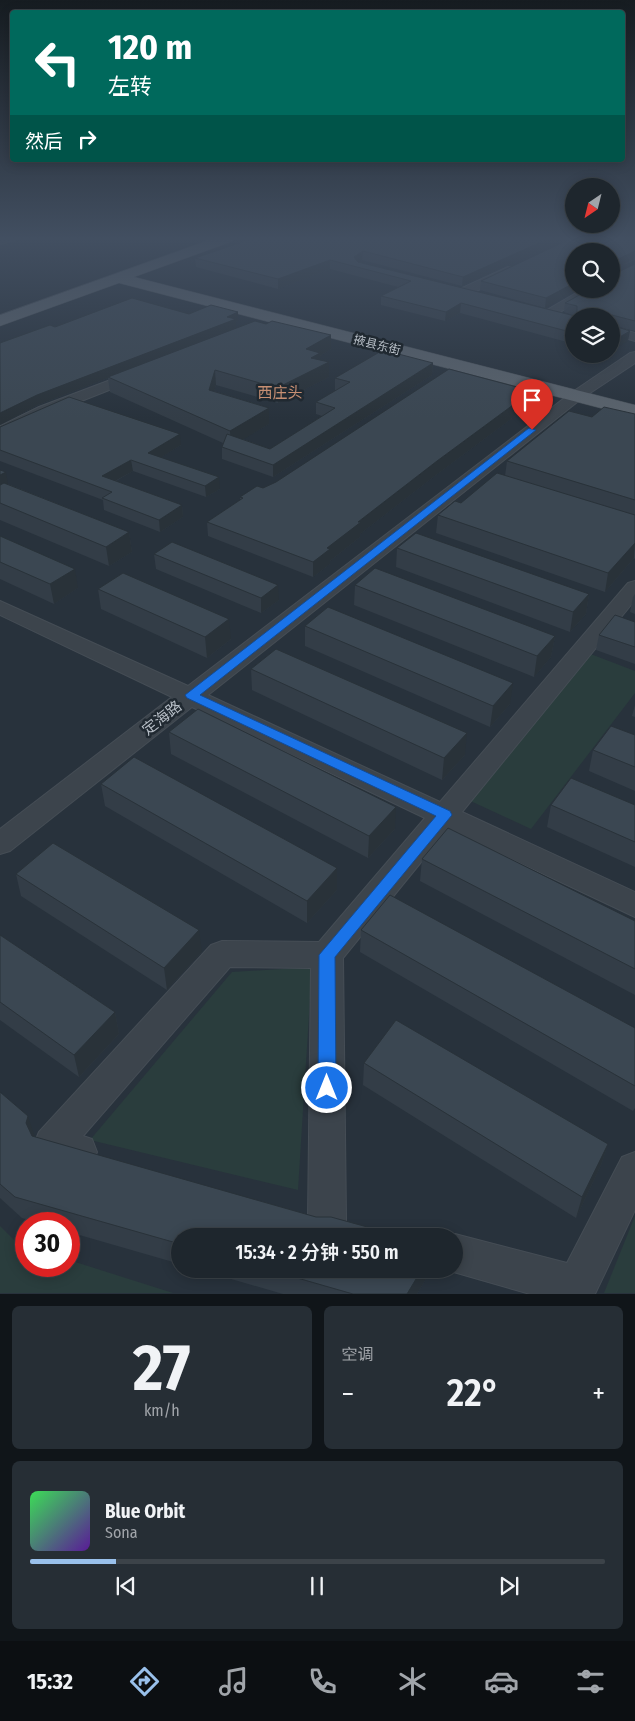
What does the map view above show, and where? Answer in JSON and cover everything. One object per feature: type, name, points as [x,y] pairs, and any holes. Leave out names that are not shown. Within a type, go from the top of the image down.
[{"type":"main road","points":[[0,313],[41,298]]},
{"type":"main road","points":[[0,321],[63,298]]},
{"type":"main road","name":"掖县东街","points":[[198,298],[635,411]]},
{"type":"street","points":[[565,318],[542,313],[572,298]]},
{"type":"street","points":[[259,326],[278,319]]},
{"type":"street","points":[[620,332],[635,336]]},
{"type":"street","name":"定海路","points":[[0,844],[191,695],[483,479],[576,396],[635,356]]},
{"type":"street","points":[[442,376],[458,366]]},
{"type":"street","points":[[0,432],[45,410],[147,370]]},
{"type":"street","points":[[326,1220],[327,955],[635,587]]},
{"type":"street","points":[[0,607],[635,905]]},
{"type":"street","points":[[109,1160],[52,1144],[222,954],[327,955]]},
{"type":"street","points":[[463,1256],[577,1286],[635,1170]]},
{"type":"shaded area","points":[[588,653],[635,671],[635,693],[531,829],[464,798]]},
{"type":"shaded area","points":[[312,967],[298,1190],[90,1140],[232,972]]},
{"type":"shaded area","points":[[635,1216],[635,1293],[604,1293]]},
{"type":"shaded area","points":[[0,1226],[15,1241],[15,1277],[80,1277],[80,1263],[173,1293],[0,1293]]},
{"type":"building","points":[[131,298],[189,314],[211,305],[238,312],[227,317],[236,319],[37,395],[0,413],[0,343],[50,325],[55,327]]},
{"type":"building","points":[[391,298],[504,298],[565,314],[565,331],[461,303],[446,312]]},
{"type":"building","points":[[573,298],[635,298],[635,321],[620,317],[620,308],[577,308],[577,306],[565,303]]},
{"type":"building","points":[[255,321],[266,324],[272,321],[331,335],[306,349],[320,353],[311,358],[329,362],[277,388],[215,370],[209,390],[269,408],[230,431],[108,377]]},
{"type":"building","points":[[620,328],[630,331],[620,337]]},
{"type":"building","points":[[383,350],[433,363],[273,465],[222,447],[227,434],[270,449],[335,408],[316,402],[350,382],[335,378]]},
{"type":"building","points":[[449,369],[532,391],[358,522],[361,522],[327,548],[330,549],[313,562],[207,522],[243,498],[240,497],[257,486],[263,488],[276,482]]},
{"type":"building","points":[[69,397],[180,434],[148,453],[219,477],[205,486],[131,460],[102,476],[182,505],[159,520],[102,498],[112,492],[0,450],[0,427]]},
{"type":"building","points":[[604,407],[635,414],[635,500],[507,461],[569,411],[592,417]]},
{"type":"building","points":[[497,473],[635,515],[635,543],[608,573],[438,515],[455,501],[461,503]]},
{"type":"building","points":[[4,483],[129,532],[106,547],[0,503],[0,485]]},
{"type":"building","points":[[416,533],[589,594],[573,612],[397,548]]},
{"type":"building","points":[[0,536],[75,569],[50,584],[0,562]]},
{"type":"building","points":[[172,542],[278,585],[261,598],[154,554]]},
{"type":"building","points":[[375,568],[555,636],[537,656],[355,585]]},
{"type":"building","points":[[123,573],[229,619],[205,637],[98,589]]},
{"type":"building","points":[[328,607],[513,683],[493,706],[305,626]]},
{"type":"building","points":[[615,615],[635,622],[635,647],[599,635]]},
{"type":"building","points":[[276,649],[467,733],[444,758],[251,669]]},
{"type":"building","points":[[198,709],[396,807],[369,836],[169,732]]},
{"type":"building","points":[[611,726],[635,735],[635,767],[593,750]]},
{"type":"building","points":[[134,757],[337,868],[307,901],[101,784]]},
{"type":"building","points":[[571,778],[635,805],[635,842],[551,805]]},
{"type":"building","points":[[448,828],[635,921],[635,969],[422,859]]},
{"type":"building","points":[[53,843],[199,930],[164,968],[16,874]]},
{"type":"building","points":[[390,895],[635,1028],[635,1086],[361,930]]},
{"type":"building","points":[[0,935],[115,1012],[74,1055],[0,1002]]},
{"type":"building","points":[[396,1020],[608,1144],[582,1197],[364,1063]]},
{"type":"building","points":[[0,1092],[28,1116],[26,1123],[32,1136],[316,1217],[331,1217],[371,1228],[171,1228],[171,1241],[80,1216],[80,1212],[68,1212],[15,1197],[0,1184]]},
{"type":"building","points":[[297,1278],[417,1278],[407,1294],[353,1294]]},
{"type":"district","name":"西庄头","points":[[280,393]]},
{"type":"route","points":[[327,1088],[327,955],[445,815],[191,695],[532,430]]}]
